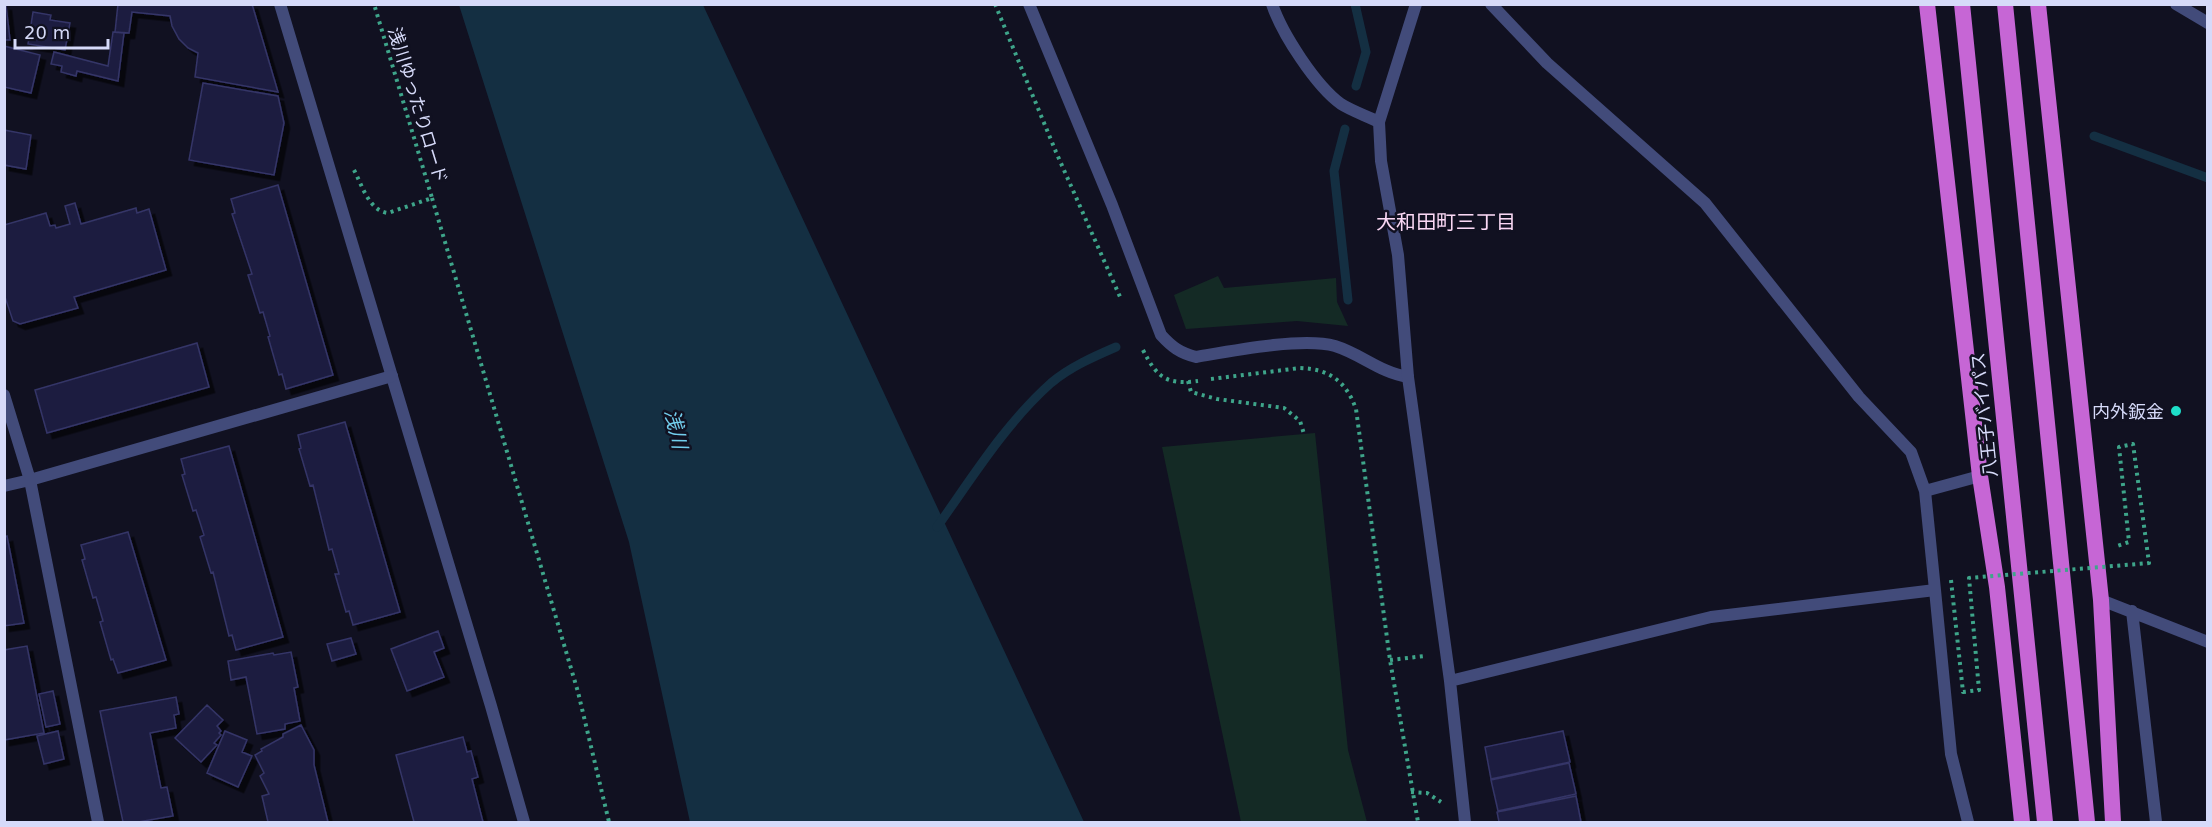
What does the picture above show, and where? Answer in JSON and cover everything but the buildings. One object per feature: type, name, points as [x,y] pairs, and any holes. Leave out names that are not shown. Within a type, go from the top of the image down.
[{"type":"highway","points":[[1927,4],[1980,476],[1997,586],[2022,822]]},
{"type":"highway","name":"八王子バイパス","points":[[1962,4],[2045,822]]},
{"type":"highway","points":[[2005,4],[2087,822]]},
{"type":"highway","points":[[2038,4],[2101,600],[2113,822]]},
{"type":"street","points":[[280,4],[492,706],[524,822]]},
{"type":"street","points":[[1029,4],[1112,205],[1161,335],[1174,349],[1196,357],[1289,344],[1335,346],[1395,375],[1408,377]]},
{"type":"street","points":[[1272,4],[1277,20],[1316,79],[1341,104],[1379,122]]},
{"type":"street","points":[[1416,4],[1379,122],[1381,161],[1398,255],[1408,377],[1450,681],[1465,822]]},
{"type":"street","points":[[1491,4],[1546,63],[1704,203],[1859,397],[1911,452],[1925,491],[1950,754],[1968,822]]},
{"type":"street","points":[[2183,6],[2208,23]]},
{"type":"street","points":[[4,486],[392,376]]},
{"type":"street","points":[[4,394],[30,480],[98,822]]},
{"type":"street","points":[[1925,491],[1980,476]]},
{"type":"street","points":[[1450,681],[1711,617],[1935,590]]},
{"type":"street","points":[[2101,600],[2132,610],[2208,642]]},
{"type":"street","points":[[2132,610],[2157,822]]},
{"type":"path","name":"浅川ゆったりロード","points":[[350,161],[373,206],[381,212],[388,213],[432,198],[374,4]]},
{"type":"path","points":[[995,4],[1056,152],[1111,274]]},
{"type":"path","points":[[432,198],[578,692],[609,822]]},
{"type":"path","points":[[1210,379],[1300,368],[1312,369],[1326,372],[1346,388],[1356,409],[1390,660],[1418,822]]},
{"type":"path","points":[[1199,381],[1188,382],[1191,392],[1216,399],[1284,408],[1300,421],[1304,434]]},
{"type":"path","points":[[1951,580],[1964,692],[1979,690],[1969,578],[2149,563],[2133,444],[2119,447],[2129,542],[2117,546]]},
{"type":"path","points":[[1390,660],[1446,654]]},
{"type":"green space","points":[[1218,276],[1224,288],[1336,278],[1337,302],[1348,326],[1297,321],[1186,329],[1174,295]]},
{"type":"green space","points":[[1315,433],[1348,750],[1367,822],[1241,822],[1162,447]]},
{"type":"water","name":"浅川","points":[[459,5],[703,5],[1084,822],[690,822],[629,542]]},
{"type":"waterway","points":[[1355,4],[1366,52],[1356,86]]},
{"type":"waterway","points":[[1345,129],[1334,171],[1348,300]]},
{"type":"waterway","points":[[2094,136],[2208,178]]},
{"type":"waterway","points":[[937,527],[990,452],[1034,399],[1066,372],[1116,347]]},
{"type":"place","name":"内外鈑金","points":[[2176,411]]},
{"type":"district","name":"大和田町三丁目","points":[[1446,222]]}]
